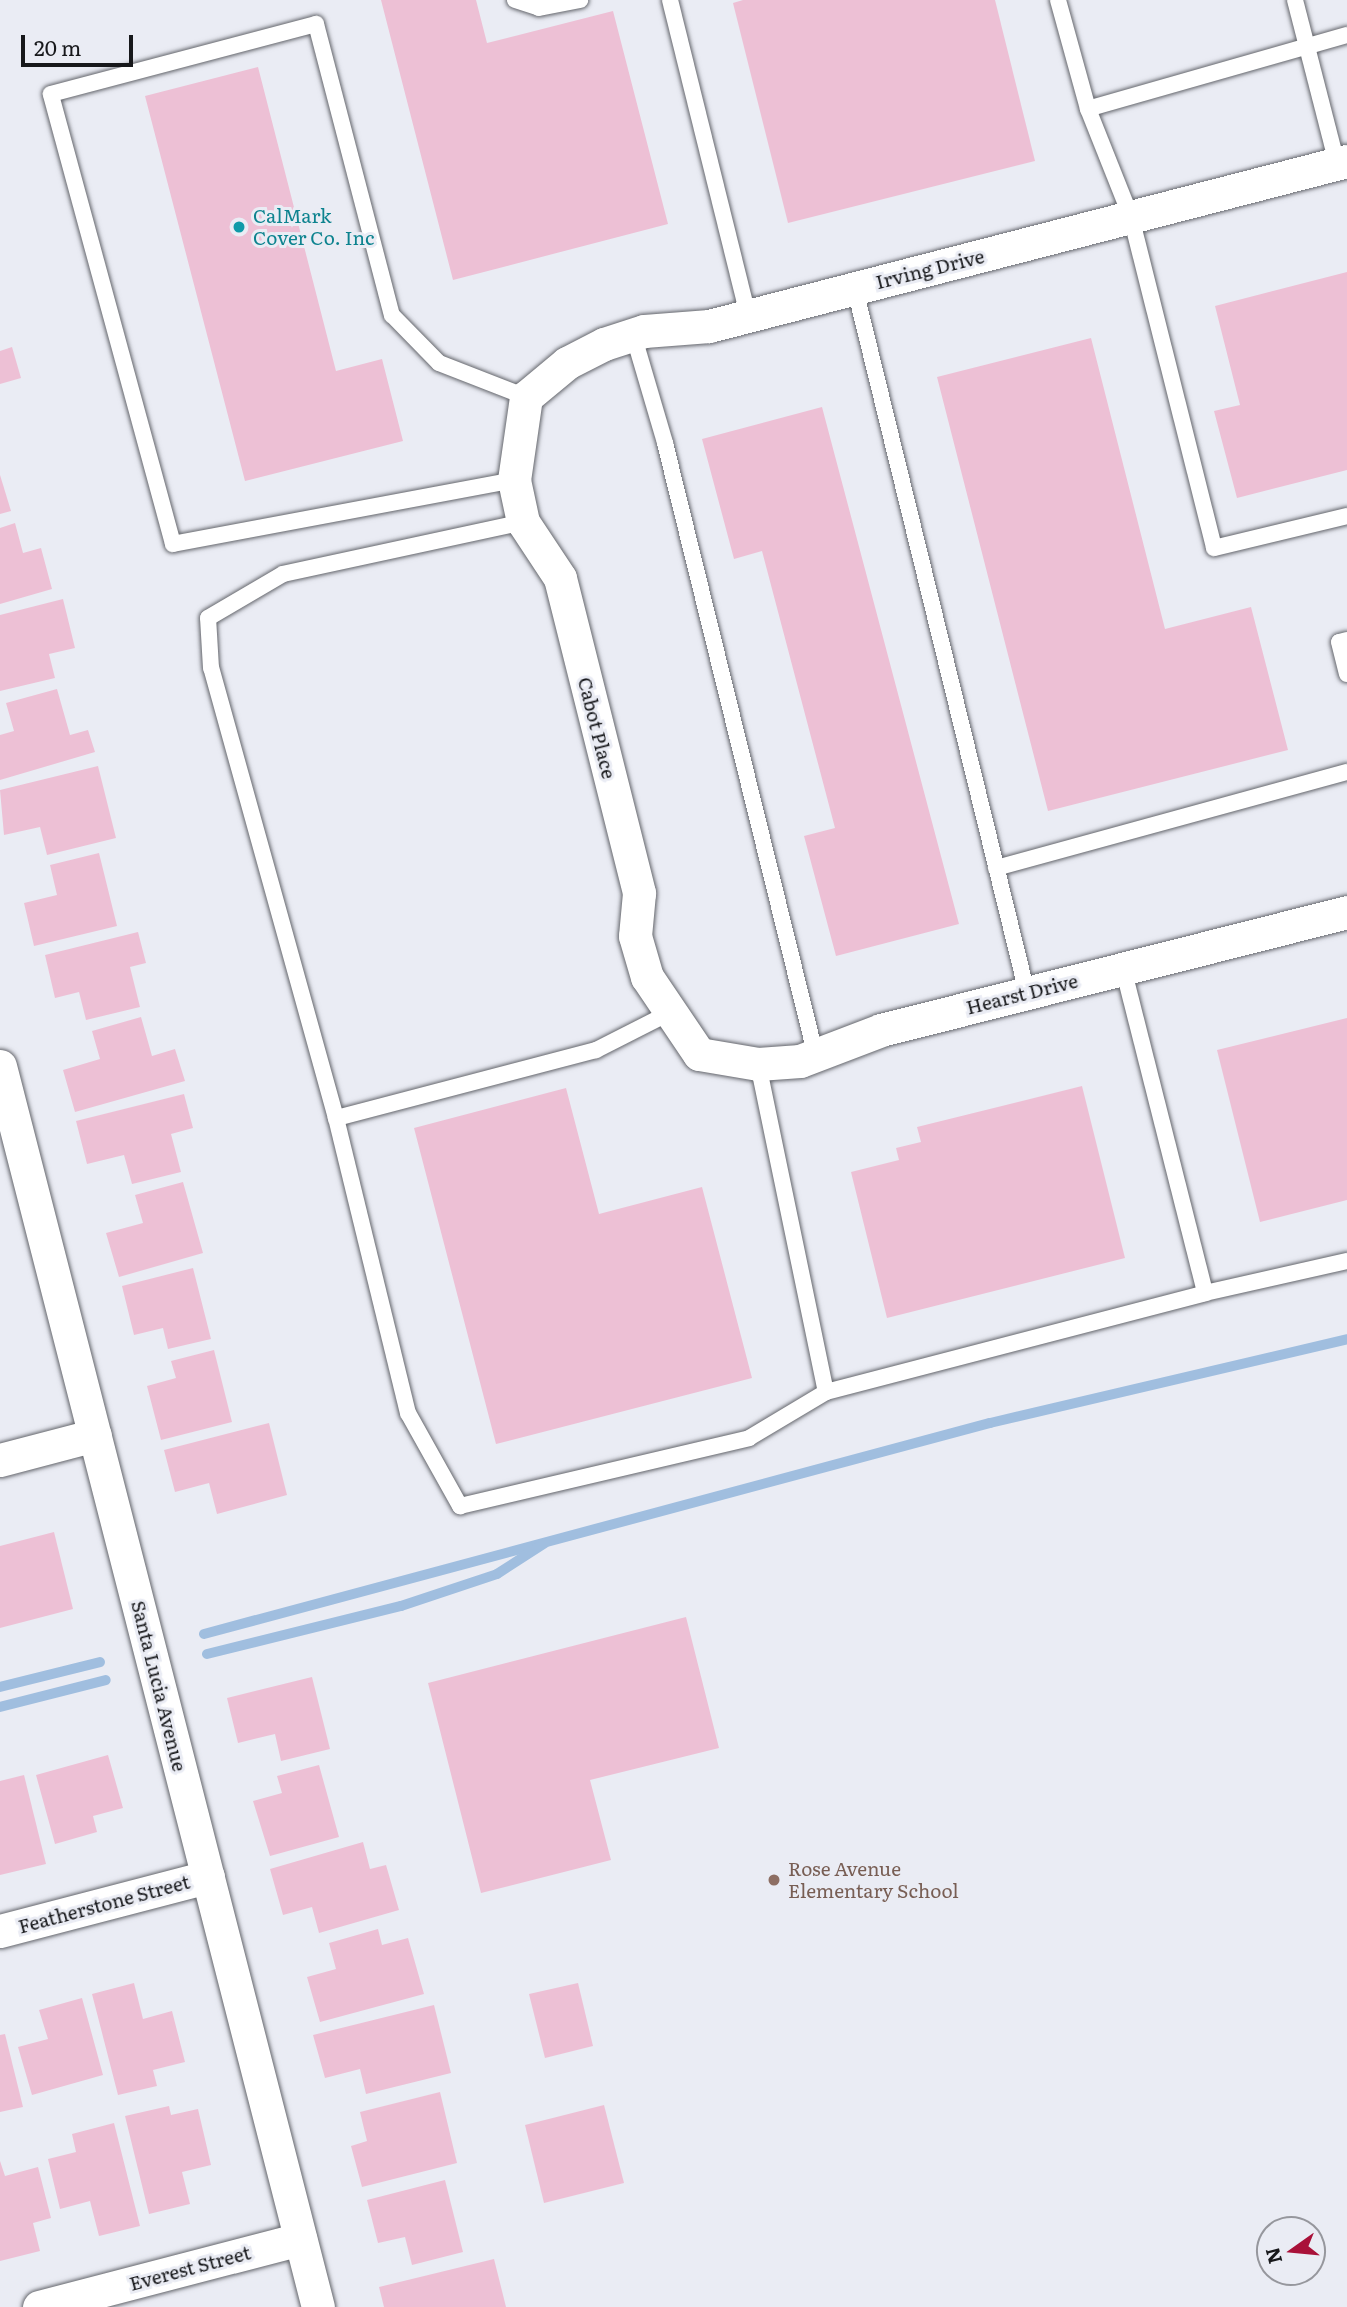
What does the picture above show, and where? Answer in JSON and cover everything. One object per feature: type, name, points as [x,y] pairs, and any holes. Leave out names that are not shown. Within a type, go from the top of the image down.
[{"type":"street","name":"Irving Drive","points":[[526,397],[567,363],[633,334],[748,316],[1342,162]]},
{"type":"street","name":"Cabot Place","points":[[526,397],[513,480],[523,522],[559,578],[639,893],[635,936],[667,1014],[699,1054]]},
{"type":"street","name":"Hearst Drive","points":[[699,1054],[758,1064],[816,1057],[881,1030],[1347,912]]},
{"type":"street","name":"Santa Lucia Avenue","points":[[0,1066],[318,2307]]},
{"type":"street","points":[[0,1460],[95,1435]]},
{"type":"street","name":"Featherstone Street","points":[[0,1931],[208,1877]]},
{"type":"street","name":"Everest Street","points":[[39,2307],[300,2239]]},
{"type":"lane","points":[[515,0],[539,8],[580,0]]},
{"type":"lane","points":[[670,0],[748,316]]},
{"type":"lane","points":[[1058,0],[1088,109],[1131,217],[1214,548],[1347,516]]},
{"type":"lane","points":[[1295,0],[1306,48],[1342,162]]},
{"type":"lane","points":[[513,480],[173,544],[51,94],[316,24],[392,315],[439,363],[526,397]]},
{"type":"lane","points":[[1088,109],[1347,34]]},
{"type":"lane","points":[[855,289],[1027,993]]},
{"type":"lane","points":[[633,334],[666,443],[816,1057]]},
{"type":"lane","points":[[523,522],[283,575],[208,618],[211,668],[335,1118],[408,1413],[460,1506],[749,1438],[826,1392],[1205,1293],[1347,1261]]},
{"type":"lane","points":[[1347,640],[1339,642],[1347,674]]},
{"type":"lane","points":[[996,867],[1347,772]]},
{"type":"lane","points":[[1123,968],[1205,1293]]},
{"type":"lane","points":[[335,1118],[596,1050],[667,1014]]},
{"type":"lane","points":[[758,1064],[826,1392]]},
{"type":"building","points":[[381,0],[476,0],[487,43],[613,11],[668,224],[453,280]]},
{"type":"building","points":[[743,0],[995,0],[1035,161],[788,223],[733,3]]},
{"type":"building","name":"CalMark Cover Co. Inc","points":[[258,67],[336,371],[382,359],[403,441],[245,481],[145,96]]},
{"type":"building","points":[[1347,272],[1347,470],[1237,498],[1214,411],[1240,405],[1215,306]]},
{"type":"building","points":[[1091,338],[1165,629],[1251,607],[1288,750],[1048,811],[937,377]]},
{"type":"building","points":[[12,347],[21,378],[0,384],[0,351]]},
{"type":"building","points":[[822,407],[959,924],[836,956],[804,836],[835,828],[762,551],[734,559],[702,439]]},
{"type":"building","points":[[0,475],[11,511],[0,514]]},
{"type":"building","points":[[15,523],[23,553],[41,548],[52,589],[0,604],[0,528]]},
{"type":"building","points":[[63,599],[75,648],[49,654],[55,678],[0,691],[0,615]]},
{"type":"building","points":[[57,689],[70,735],[88,730],[95,752],[0,780],[0,735],[14,731],[6,703]]},
{"type":"building","points":[[98,766],[116,838],[47,855],[40,827],[4,835],[0,790]]},
{"type":"building","points":[[99,853],[117,926],[34,946],[24,903],[57,895],[50,865]]},
{"type":"building","points":[[138,932],[146,963],[130,967],[140,1007],[86,1020],[79,992],[55,998],[45,955]]},
{"type":"building","points":[[141,1017],[152,1056],[175,1049],[185,1081],[75,1112],[63,1070],[100,1059],[92,1031]]},
{"type":"building","points":[[1347,1018],[1347,1200],[1260,1222],[1217,1050]]},
{"type":"building","points":[[1082,1086],[1125,1258],[887,1318],[851,1172],[899,1160],[896,1148],[921,1142],[917,1127]]},
{"type":"building","points":[[566,1088],[599,1214],[702,1187],[752,1378],[496,1444],[414,1128]]},
{"type":"building","points":[[184,1094],[193,1128],[171,1134],[181,1172],[132,1184],[124,1155],[87,1164],[76,1121]]},
{"type":"building","points":[[183,1182],[203,1253],[119,1277],[106,1233],[143,1223],[135,1195]]},
{"type":"building","points":[[193,1268],[211,1339],[168,1349],[163,1328],[134,1335],[122,1286]]},
{"type":"building","points":[[214,1350],[232,1422],[161,1440],[147,1386],[176,1378],[171,1361]]},
{"type":"building","points":[[269,1423],[287,1495],[217,1514],[209,1483],[175,1492],[164,1450]]},
{"type":"building","points":[[54,1532],[73,1609],[0,1628],[0,1546]]},
{"type":"building","points":[[686,1617],[719,1748],[590,1780],[611,1860],[481,1893],[428,1683]]},
{"type":"building","points":[[312,1677],[330,1749],[281,1761],[275,1734],[238,1743],[227,1698]]},
{"type":"building","points":[[108,1755],[123,1808],[93,1816],[97,1832],[55,1844],[36,1775]]},
{"type":"building","points":[[319,1765],[339,1837],[270,1856],[253,1801],[282,1793],[277,1776]]},
{"type":"building","points":[[24,1775],[46,1864],[0,1875],[0,1781]]},
{"type":"building","points":[[363,1842],[370,1869],[386,1865],[399,1910],[319,1933],[312,1907],[283,1915],[270,1869]]},
{"type":"building","points":[[378,1929],[382,1945],[408,1938],[424,1994],[320,2022],[307,1977],[336,1969],[329,1943]]},
{"type":"building","points":[[134,1983],[143,2019],[172,2011],[185,2062],[153,2070],[157,2086],[118,2095],[92,1994]]},
{"type":"building","points":[[578,1983],[593,2046],[545,2058],[529,1994]]},
{"type":"building","points":[[82,1998],[103,2075],[32,2095],[18,2047],[48,2039],[39,2010]]},
{"type":"building","points":[[434,2005],[451,2073],[366,2094],[360,2069],[325,2078],[313,2035]]},
{"type":"building","points":[[5,2034],[23,2107],[0,2112],[0,2035]]},
{"type":"building","points":[[440,2092],[457,2163],[362,2187],[351,2146],[367,2141],[360,2112]]},
{"type":"building","points":[[604,2105],[624,2183],[544,2203],[525,2125]]},
{"type":"building","points":[[169,2106],[171,2115],[198,2109],[211,2165],[182,2172],[190,2204],[149,2214],[125,2116]]},
{"type":"building","points":[[114,2123],[140,2226],[99,2236],[90,2201],[60,2209],[48,2159],[76,2152],[72,2134]]},
{"type":"building","points":[[0,2161],[5,2176],[38,2167],[51,2218],[33,2223],[40,2251],[0,2261]]},
{"type":"building","points":[[445,2180],[463,2252],[412,2265],[405,2237],[378,2243],[367,2200]]},
{"type":"building","points":[[494,2259],[506,2307],[384,2307],[379,2287]]},
{"type":"waterway","points":[[204,1634],[990,1423],[1347,1339]]},
{"type":"waterway","points":[[207,1654],[401,1606],[497,1574],[545,1543]]},
{"type":"waterway","points":[[0,1687],[100,1662]]},
{"type":"waterway","points":[[0,1707],[106,1680]]},
{"type":"place","name":"CalMark Cover Co. Inc","points":[[239,227]]},
{"type":"place","name":"Rose Avenue Elementary School","points":[[774,1880]]}]
